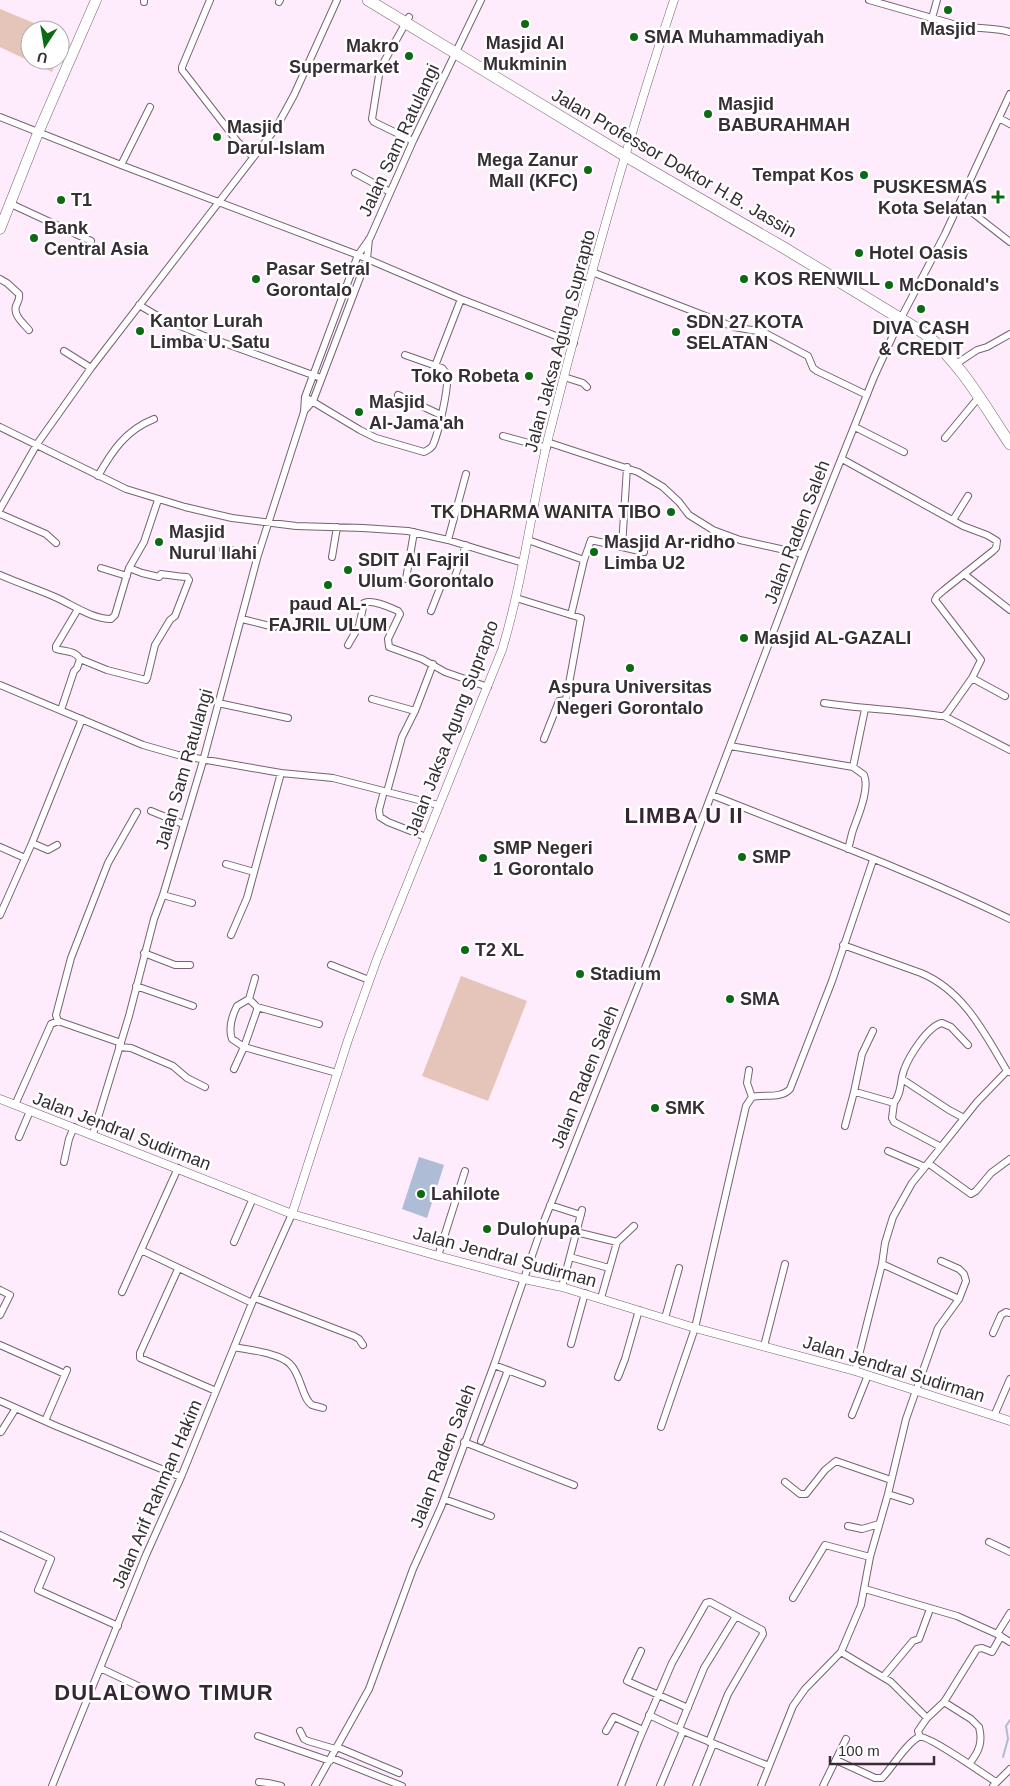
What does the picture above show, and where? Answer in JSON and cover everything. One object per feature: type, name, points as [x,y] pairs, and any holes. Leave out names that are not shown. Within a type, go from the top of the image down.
[{"type":"highway","name":"Jalan Professor Doktor H.B. Jassin","points":[[368,0],[408,20]]},
{"type":"highway","name":"Jalan Professor Doktor H.B. Jassin","points":[[382,0],[408,20],[457,51],[763,232],[904,319],[936,343],[956,364],[1010,444]]},
{"type":"main road","points":[[0,230],[6,207],[96,0]]},
{"type":"street","points":[[210,0],[182,70],[237,141],[253,157]]},
{"type":"street","points":[[0,509],[37,444],[91,368],[276,128],[294,94],[337,0]]},
{"type":"street","name":"Jalan Sam Ratulangi","points":[[93,1134],[120,1045],[154,919],[203,761],[267,522],[304,412],[305,397],[358,255],[370,238],[413,141],[481,0]]},
{"type":"street","name":"Jalan Jaksa Agung Suprapto","points":[[292,1214],[369,980],[502,650],[516,598],[547,445],[564,377],[625,152],[674,0]]},
{"type":"street","points":[[869,0],[970,28],[989,28],[1010,32]]},
{"type":"street","points":[[932,18],[937,0]]},
{"type":"street","points":[[408,20],[380,69],[372,119],[374,122],[413,141]]},
{"type":"street","name":"Jalan Raden Saleh","points":[[316,1786],[369,1689],[413,1569],[444,1499],[494,1365],[550,1205],[712,795],[803,554],[854,426],[1010,94]]},
{"type":"street","points":[[121,166],[150,107]]},
{"type":"street","points":[[0,117],[121,166],[358,255],[461,299],[574,343]]},
{"type":"street","points":[[999,118],[1010,124]]},
{"type":"street","points":[[355,172],[390,192]]},
{"type":"street","points":[[960,203],[1010,242]]},
{"type":"street","points":[[6,207],[91,241]]},
{"type":"street","name":"Jalan Sam Ratulangi","points":[[304,412],[313,401],[367,259],[370,238]]},
{"type":"street","points":[[592,272],[739,328],[763,332],[779,339],[808,356],[813,368],[817,371],[867,395]]},
{"type":"street","points":[[0,279],[19,294],[16,314],[29,330]]},
{"type":"street","points":[[435,366],[461,299]]},
{"type":"street","points":[[139,305],[161,318],[202,335],[321,378]]},
{"type":"street","points":[[956,364],[977,350],[987,347],[1010,334]]},
{"type":"street","points":[[64,351],[91,368]]},
{"type":"street","points":[[305,397],[376,438],[424,452],[429,450],[433,445],[441,415],[448,378],[445,370],[405,355]]},
{"type":"street","points":[[564,377],[583,383],[587,388]]},
{"type":"street","points":[[398,395],[441,415]]},
{"type":"street","points":[[945,438],[979,397]]},
{"type":"street","points":[[98,476],[114,448],[140,425],[154,419]]},
{"type":"street","points":[[854,426],[904,452]]},
{"type":"street","points":[[0,427],[126,489],[158,500],[212,514],[296,526],[377,528],[414,532],[466,545],[523,563]]},
{"type":"street","points":[[503,436],[547,445],[627,467],[644,474],[663,487],[679,502],[689,515],[713,530],[740,540],[803,554]]},
{"type":"street","points":[[842,459],[964,526],[992,537],[997,541],[996,548],[993,551],[937,596],[935,600],[980,658],[980,665],[972,678],[944,716]]},
{"type":"street","points":[[622,547],[627,467]]},
{"type":"street","points":[[448,540],[466,474]]},
{"type":"street","points":[[953,520],[968,496]]},
{"type":"street","points":[[0,575],[43,592],[78,609],[111,619],[115,615],[129,568],[144,542],[158,500]]},
{"type":"street","points":[[0,514],[46,534],[56,543]]},
{"type":"street","points":[[332,557],[337,527]]},
{"type":"street","points":[[406,579],[414,532]]},
{"type":"street","points":[[528,540],[584,560]]},
{"type":"street","points":[[572,615],[584,560],[591,540],[644,552]]},
{"type":"street","points":[[431,611],[439,587],[442,583],[450,583],[454,579],[466,545]]},
{"type":"street","points":[[223,549],[258,555]]},
{"type":"street","points":[[101,568],[126,576]]},
{"type":"street","points":[[78,609],[56,649],[73,652],[80,659],[107,670],[146,680],[155,645],[170,620],[175,616],[189,580],[187,577],[163,574],[160,574],[160,577],[154,576],[129,568]]},
{"type":"street","points":[[964,574],[1010,610]]},
{"type":"street","points":[[516,598],[572,615],[580,618],[582,622],[566,700],[559,701],[544,739]]},
{"type":"street","points":[[348,645],[359,626],[363,605],[366,602],[371,602],[399,612],[388,639],[389,647],[422,659],[445,672],[488,687]]},
{"type":"street","points":[[242,619],[274,627]]},
{"type":"street","points":[[61,710],[80,659]]},
{"type":"street","points":[[426,838],[388,822],[380,817],[379,810],[402,737],[415,711],[433,664]]},
{"type":"street","points":[[972,678],[1006,696]]},
{"type":"street","points":[[0,685],[143,745],[178,755],[203,761],[281,773],[333,778],[438,805]]},
{"type":"street","points":[[372,699],[415,711]]},
{"type":"street","points":[[218,703],[288,718]]},
{"type":"street","points":[[824,703],[864,709],[944,716],[1010,750]]},
{"type":"street","points":[[853,767],[864,709]]},
{"type":"street","points":[[0,915],[32,843],[82,719]]},
{"type":"street","points":[[730,746],[853,767],[864,775],[866,783],[861,810],[848,850]]},
{"type":"street","points":[[231,935],[244,907],[281,773]]},
{"type":"street","points":[[712,795],[962,897],[1010,919]]},
{"type":"street","points":[[151,811],[183,824]]},
{"type":"street","points":[[137,812],[108,863],[80,933],[56,1015],[58,1020],[174,1066],[187,1078],[205,1087]]},
{"type":"street","points":[[32,843],[48,850],[57,845]]},
{"type":"street","points":[[0,847],[25,858]]},
{"type":"street","points":[[752,1097],[783,1094],[790,1089],[832,981],[873,860]]},
{"type":"street","points":[[226,864],[254,872]]},
{"type":"street","points":[[163,895],[192,903]]},
{"type":"street","points":[[843,945],[921,973],[942,984],[960,1000],[981,1026],[1009,1072],[977,1102],[926,1165],[912,1183],[893,1217],[885,1243],[882,1264],[855,1371]]},
{"type":"street","points":[[144,953],[174,965],[190,965]]},
{"type":"street","points":[[331,965],[369,980]]},
{"type":"street","points":[[255,978],[249,999],[236,1006],[230,1025],[232,1039],[244,1047],[337,1073]]},
{"type":"street","points":[[136,986],[193,1006]]},
{"type":"street","points":[[249,999],[257,1007],[319,1024]]},
{"type":"street","points":[[234,1069],[244,1047],[257,1007]]},
{"type":"street","points":[[15,1105],[51,1024],[58,1020]]},
{"type":"street","points":[[941,1147],[894,1122],[892,1118],[894,1102],[900,1094],[902,1079],[908,1061],[932,1028],[939,1023],[945,1023],[968,1045]]},
{"type":"street","points":[[845,1126],[862,1054],[872,1031]]},
{"type":"street","points":[[749,1070],[747,1082],[752,1097]]},
{"type":"street","points":[[902,1079],[964,1118]]},
{"type":"street","points":[[854,1092],[894,1102]]},
{"type":"street","points":[[661,1427],[695,1328],[746,1106],[752,1097]]},
{"type":"street","name":"Jalan Jendral Sudirman","points":[[0,1099],[93,1134],[292,1214],[438,1256],[585,1293],[695,1328],[855,1371],[1010,1421]]},
{"type":"street","points":[[19,1137],[30,1111]]},
{"type":"street","points":[[64,1162],[69,1139],[74,1127]]},
{"type":"street","points":[[888,1151],[926,1165],[971,1194],[976,1191],[991,1173],[1010,1159]]},
{"type":"street","points":[[122,1292],[178,1168]]},
{"type":"street","points":[[438,1256],[465,1171]]},
{"type":"street","points":[[234,1242],[253,1198]]},
{"type":"street","points":[[550,1205],[581,1212],[562,1287]]},
{"type":"street","name":"Jalan Arif Rahman Hakim","points":[[52,1786],[146,1555],[181,1477],[253,1300],[292,1214]]},
{"type":"street","points":[[600,1298],[617,1242],[634,1226]]},
{"type":"street","points":[[576,1232],[617,1242]]},
{"type":"street","points":[[141,1250],[253,1300],[354,1336],[363,1344]]},
{"type":"street","points":[[570,1257],[609,1268]]},
{"type":"street","points":[[761,1786],[793,1706],[805,1689],[841,1652],[857,1616],[865,1589],[870,1557],[915,1391],[938,1328],[959,1299],[966,1282],[964,1274],[959,1269],[941,1261]]},
{"type":"street","points":[[764,1346],[785,1264]]},
{"type":"street","points":[[882,1264],[959,1299]]},
{"type":"street","points":[[178,1268],[140,1353],[140,1358],[216,1391]]},
{"type":"street","points":[[665,1318],[679,1268]]},
{"type":"street","points":[[0,1290],[10,1295],[0,1316]]},
{"type":"street","points":[[571,1344],[585,1293]]},
{"type":"street","points":[[618,1377],[640,1310]]},
{"type":"street","points":[[993,1333],[1001,1315],[1010,1313]]},
{"type":"street","points":[[0,1345],[66,1372],[45,1421]]},
{"type":"street","points":[[234,1347],[286,1360],[298,1375],[307,1400],[312,1405],[323,1408]]},
{"type":"street","points":[[494,1365],[542,1383]]},
{"type":"street","points":[[481,1441],[508,1370]]},
{"type":"street","points":[[852,1415],[868,1375]]},
{"type":"street","points":[[994,1416],[1010,1379]]},
{"type":"street","points":[[0,1401],[181,1477]]},
{"type":"street","points":[[1,1432],[16,1408]]},
{"type":"street","points":[[464,1442],[574,1485]]},
{"type":"street","points":[[785,1482],[800,1494],[806,1494],[825,1470],[836,1461],[891,1480]]},
{"type":"street","points":[[888,1494],[910,1501]]},
{"type":"street","points":[[444,1499],[491,1516]]},
{"type":"street","points":[[848,1526],[862,1529],[879,1524]]},
{"type":"street","points":[[0,1535],[51,1559],[38,1590],[118,1626]]},
{"type":"street","points":[[989,1542],[1010,1552]]},
{"type":"street","points":[[793,1598],[825,1545],[870,1557]]},
{"type":"street","points":[[865,1589],[957,1616],[1010,1642]]},
{"type":"street","points":[[621,1786],[642,1730],[672,1663],[706,1602],[710,1602],[762,1630],[763,1634],[728,1694],[696,1786]]},
{"type":"street","points":[[883,1677],[913,1640],[919,1639],[930,1609]]},
{"type":"street","points":[[920,1737],[918,1731],[927,1718],[944,1702],[977,1649],[980,1647],[992,1652],[1010,1613]]},
{"type":"street","points":[[660,1786],[704,1668],[736,1616]]},
{"type":"street","points":[[641,1651],[627,1681],[688,1708]]},
{"type":"street","points":[[841,1652],[896,1686],[927,1718]]},
{"type":"street","points":[[100,1668],[153,1693]]},
{"type":"street","points":[[944,1702],[979,1727],[980,1745],[977,1754],[969,1764]]},
{"type":"street","points":[[649,1715],[711,1743],[769,1766]]},
{"type":"street","points":[[606,1731],[614,1717],[642,1730]]},
{"type":"street","points":[[300,1731],[304,1739],[308,1741],[336,1748],[399,1773]]},
{"type":"street","points":[[258,1736],[331,1759],[402,1786]]},
{"type":"street","points":[[920,1737],[928,1739],[969,1764],[994,1784],[1010,1769]]},
{"type":"street","points":[[836,1760],[876,1778],[882,1778],[902,1753],[920,1737]]},
{"type":"street","points":[[823,1786],[846,1739]]},
{"type":"street","points":[[259,1782],[281,1786]]},
{"type":"shaded area","points":[[0,9],[27,20],[20,20],[20,57],[0,47]]},
{"type":"shaded area","points":[[461,976],[527,1001],[488,1101],[422,1076]]},
{"type":"water","name":"Lahilote","points":[[419,1157],[444,1165],[427,1218],[402,1209]]},
{"type":"waterway","points":[[1003,1757],[1008,1739],[1006,1726],[1010,1720]]},
{"type":"place","name":"Masjid","points":[[948,10]]},
{"type":"place","name":"Masjid Al Mukminin","points":[[525,24]]},
{"type":"place","name":"SMA Muhammadiyah","points":[[634,37]]},
{"type":"place","name":"Makro Supermarket","points":[[409,56]]},
{"type":"place","name":"Masjid BABURAHMAH","points":[[708,114]]},
{"type":"place","name":"Masjid Darul-Islam","points":[[217,137]]},
{"type":"place","name":"Mega Zanur Mall (KFC)","points":[[588,170]]},
{"type":"place","name":"Tempat Kos","points":[[864,175]]},
{"type":"place","name":"PUSKESMAS Kota Selatan","points":[[998,197]]},
{"type":"place","name":"T1","points":[[61,200]]},
{"type":"place","name":"Bank Central Asia","points":[[34,238]]},
{"type":"place","name":"Hotel Oasis","points":[[859,253]]},
{"type":"place","name":"Pasar Setral Gorontalo","points":[[256,279]]},
{"type":"place","name":"KOS RENWILL","points":[[744,279]]},
{"type":"place","name":"McDonald's","points":[[889,285]]},
{"type":"place","name":"DIVA CASH & CREDIT","points":[[921,309]]},
{"type":"place","name":"Kantor Lurah Limba U. Satu","points":[[140,331]]},
{"type":"place","name":"SDN 27 KOTA SELATAN","points":[[676,332]]},
{"type":"place","name":"Toko Robeta","points":[[529,376]]},
{"type":"place","name":"Masjid Al-Jama'ah","points":[[359,412]]},
{"type":"place","name":"TK DHARMA WANITA TIBO","points":[[671,512]]},
{"type":"place","name":"Masjid Nurul Ilahi","points":[[159,542]]},
{"type":"place","name":"Masjid Ar-ridho Limba U2","points":[[594,552]]},
{"type":"place","name":"SDIT Al Fajril Ulum Gorontalo","points":[[348,570]]},
{"type":"place","name":"paud AL- FAJRIL ULUM","points":[[328,585]]},
{"type":"place","name":"Masjid AL-GAZALI","points":[[744,638]]},
{"type":"place","name":"Aspura Universitas Negeri Gorontalo","points":[[630,668]]},
{"type":"place","name":"SMP","points":[[742,857]]},
{"type":"place","name":"SMP Negeri 1 Gorontalo","points":[[483,858]]},
{"type":"place","name":"T2 XL","points":[[465,950]]},
{"type":"place","name":"Stadium","points":[[580,974]]},
{"type":"place","name":"SMA","points":[[730,999]]},
{"type":"place","name":"SMK","points":[[655,1108]]},
{"type":"place","name":"Lahilote","points":[[421,1194]]},
{"type":"place","name":"Dulohupa","points":[[487,1229]]},
{"type":"district","name":"LIMBA U II","points":[[684,815]]},
{"type":"district","name":"DULALOWO TIMUR","points":[[164,1692]]}]
